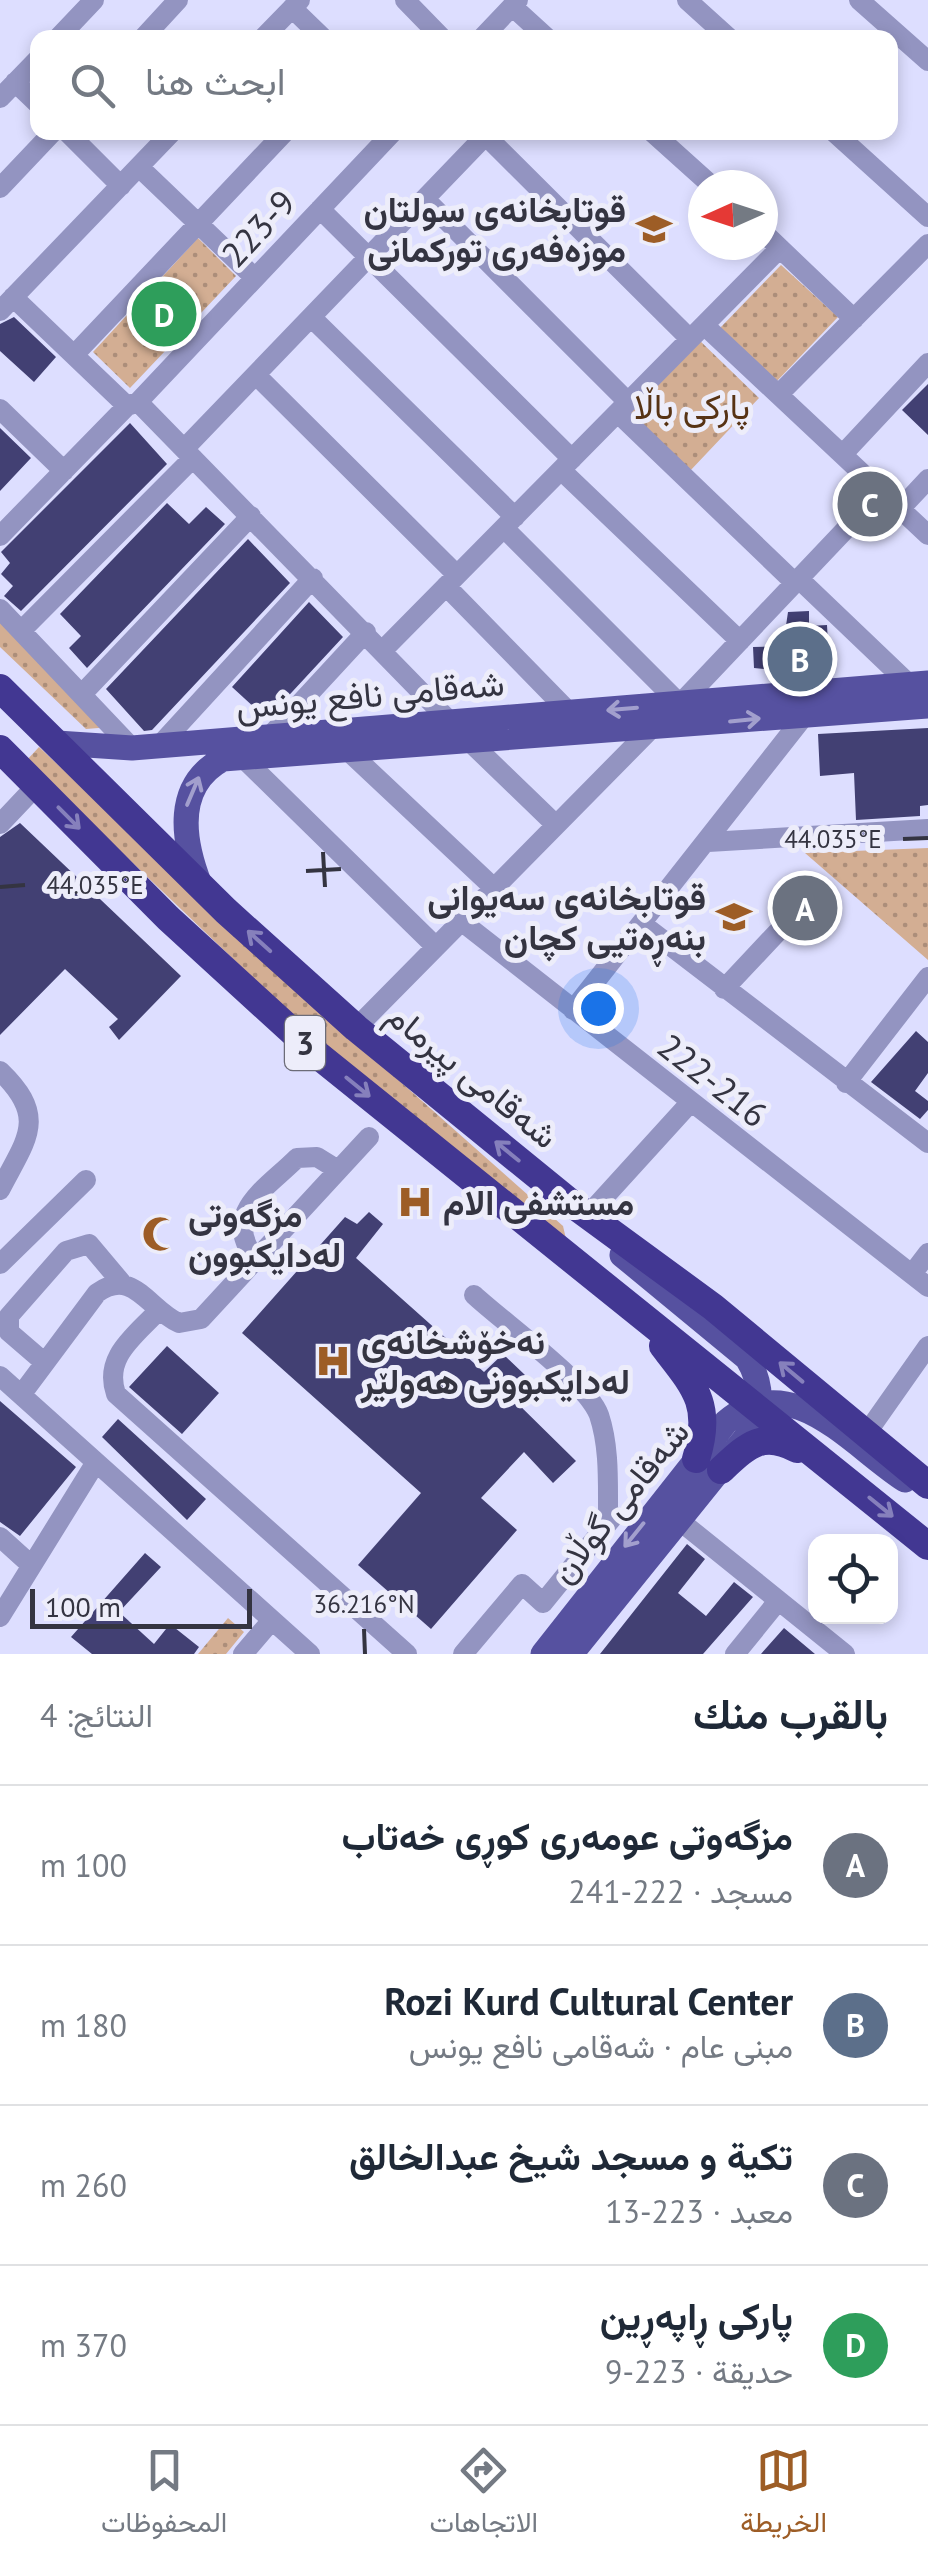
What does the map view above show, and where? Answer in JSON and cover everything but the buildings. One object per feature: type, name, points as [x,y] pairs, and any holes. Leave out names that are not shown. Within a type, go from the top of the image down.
[{"type":"highway","name":"شەقامی پیرمام","points":[[0,688],[200,885],[356,1028],[588,1215],[713,1307],[928,1485]]},
{"type":"highway","name":"3","points":[[0,749],[168,918],[319,1056],[928,1546]]},
{"type":"highway","points":[[634,1309],[700,1398],[708,1465],[767,1438],[784,1442],[833,1469]]},
{"type":"main road","name":"شەقامی نافع یونس","points":[[200,885],[188,841],[186,802],[206,768],[241,756],[650,730],[681,716],[919,684]]},
{"type":"main road","name":"شەقامی نافع یونس","points":[[57,744],[132,748],[570,713],[804,714],[928,706]]},
{"type":"main road","points":[[588,1215],[618,1252],[747,1358],[758,1384],[757,1406],[784,1401],[808,1408],[928,1494]]},
{"type":"main road","name":"شەقامی گوڵان","points":[[571,1654],[680,1521],[728,1421],[757,1406]]},
{"type":"main road","name":"شەقامی گوڵان","points":[[543,1654],[708,1465]]},
{"type":"street","points":[[66,30],[94,0]]},
{"type":"street","points":[[150,30],[178,0]]},
{"type":"street","points":[[405,0],[434,30]]},
{"type":"street","points":[[687,0],[720,30]]},
{"type":"street","points":[[859,0],[893,30]]},
{"type":"street","points":[[272,30],[296,4],[317,30]]},
{"type":"street","points":[[488,30],[509,4],[538,30]]},
{"type":"street","points":[[898,34],[928,61]]},
{"type":"street","points":[[0,98],[30,67]]},
{"type":"street","points":[[15,82],[30,96]]},
{"type":"street","points":[[0,188],[45,140]]},
{"type":"street","points":[[74,140],[120,186]]},
{"type":"street","points":[[164,140],[6,304],[74,355],[189,454],[384,649],[469,742],[556,824]]},
{"type":"street","points":[[74,355],[277,140]]},
{"type":"street","name":"223-9","points":[[2,530],[132,404],[385,140]]},
{"type":"street","points":[[21,631],[478,140]]},
{"type":"street","points":[[490,140],[698,332],[779,394],[928,534]]},
{"type":"street","points":[[661,140],[694,170]]},
{"type":"street","points":[[843,140],[928,217]]},
{"type":"street","points":[[138,167],[255,278]]},
{"type":"street","points":[[425,199],[623,408],[797,581],[919,684]]},
{"type":"street","points":[[320,209],[740,641]]},
{"type":"street","points":[[779,394],[928,244]]},
{"type":"street","points":[[384,649],[780,248],[854,318]]},
{"type":"street","points":[[312,317],[509,522],[681,716],[740,641],[881,492]]},
{"type":"street","points":[[842,454],[928,363]]},
{"type":"street","points":[[256,375],[452,580],[570,713]]},
{"type":"street","points":[[0,409],[64,471]]},
{"type":"street","points":[[900,509],[928,479]]},
{"type":"street","points":[[83,693],[251,516]]},
{"type":"street","points":[[159,746],[312,578]]},
{"type":"street","points":[[0,609],[132,748]]},
{"type":"street","points":[[268,737],[366,632]]},
{"type":"street","points":[[573,1010],[708,842],[804,714]]},
{"type":"street","points":[[356,1028],[650,730]]},
{"type":"street","points":[[346,749],[494,888]]},
{"type":"street","points":[[241,756],[436,947]]},
{"type":"street","points":[[0,824],[37,786]]},
{"type":"street","points":[[708,842],[928,829]]},
{"type":"street","name":"222-216","points":[[461,922],[688,1104],[920,1280]]},
{"type":"street","points":[[724,988],[787,922]]},
{"type":"street","points":[[642,924],[928,1143]]},
{"type":"street","points":[[846,1083],[928,977]]},
{"type":"street","points":[[0,1071],[21,1091],[30,1112],[30,1131],[6,1164],[0,1190]]},
{"type":"street","points":[[588,1215],[688,1104]]},
{"type":"street","points":[[45,1363],[9,1332],[9,1316],[66,1251],[89,1244],[121,1282],[133,1286],[158,1310],[179,1323],[201,1319],[369,1137]]},
{"type":"street","points":[[256,1260],[242,1235],[244,1212],[297,1158],[317,1157],[338,1170]]},
{"type":"street","points":[[0,1264],[86,1180]]},
{"type":"street","points":[[920,1280],[928,1253]]},
{"type":"street","points":[[21,1395],[97,1292],[121,1282]]},
{"type":"street","points":[[463,1654],[522,1584],[543,1603],[613,1517],[608,1510],[606,1441],[598,1411],[581,1388],[474,1295]]},
{"type":"street","points":[[158,1310],[118,1354],[111,1378],[116,1394],[407,1654]]},
{"type":"street","points":[[866,1434],[928,1346]]},
{"type":"street","points":[[0,1376],[310,1654]]},
{"type":"street","points":[[0,1617],[96,1462]]},
{"type":"street","points":[[680,1521],[845,1654]]},
{"type":"street","points":[[0,1538],[31,1565]]},
{"type":"street","points":[[735,1654],[778,1601]]},
{"type":"street","points":[[243,1654],[272,1620]]},
{"type":"green space","points":[[198,238],[236,276],[130,388],[93,352]]},
{"type":"green space","points":[[781,265],[838,317],[776,382],[720,328]]},
{"type":"green space","name":"پارکی باڵا","points":[[697,338],[759,398],[689,472],[625,414]]},
{"type":"green space","points":[[0,618],[111,727],[86,729],[0,647]]},
{"type":"green space","points":[[39,747],[351,1038],[563,1226],[567,1243],[338,1059],[26,761]]},
{"type":"green space","points":[[928,848],[928,960],[805,853]]},
{"type":"green space","points":[[228,1618],[244,1632],[226,1654],[198,1654]]},
{"type":"place","name":"قوتابخانەی سولتان موزەفەری تورکمانی","points":[[654,229]]},
{"type":"place","name":"پارکی ڕاپەڕین","points":[[164,314]]},
{"type":"place","name":"تكية و مسجد شيخ عبدالخالق","points":[[870,504]]},
{"type":"place","name":"Rozi Kurd Cultural Center","points":[[800,659]]},
{"type":"place","name":"مزگەوتی عومەری کوڕی خەتاب","points":[[805,908]]},
{"type":"place","name":"قوتابخانەی سەیوانی بنەڕەتیی کچان","points":[[734,917]]},
{"type":"place","name":"مستشفى الام","points":[[415,1202]]},
{"type":"place","name":"مزگەوتی لەدایکبوون","points":[[160,1234]]},
{"type":"place","name":"نەخۆشخانەی لەدایکبوونی هەولێر","points":[[333,1361]]}]
